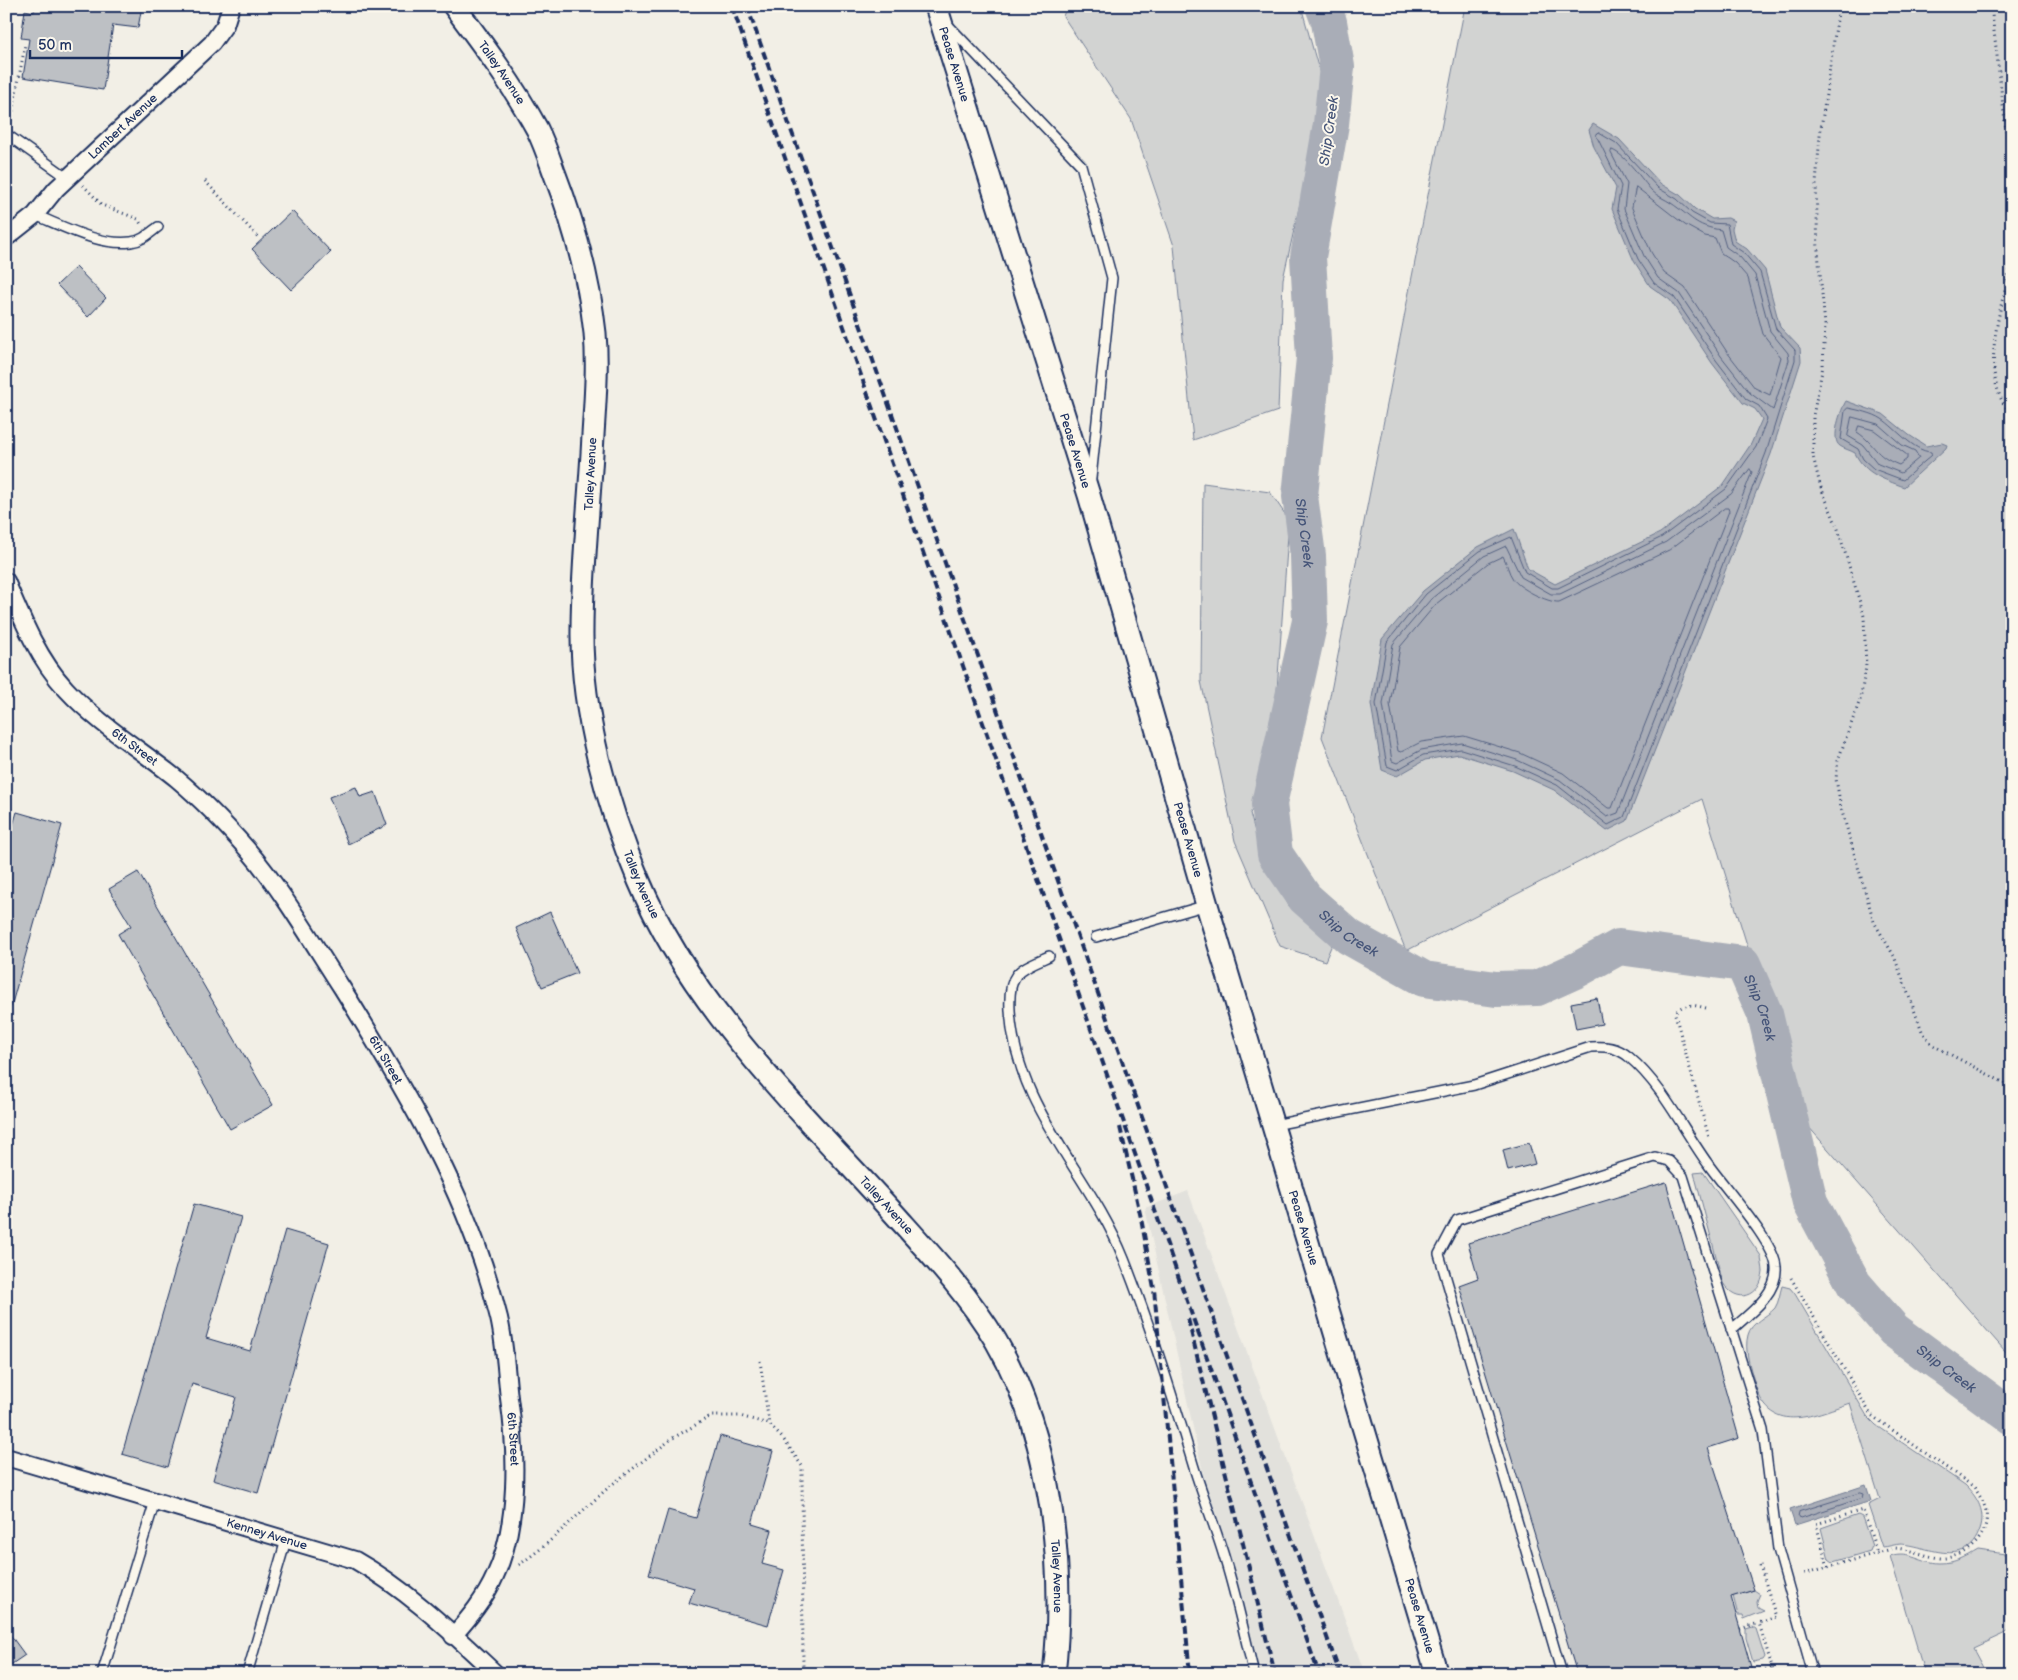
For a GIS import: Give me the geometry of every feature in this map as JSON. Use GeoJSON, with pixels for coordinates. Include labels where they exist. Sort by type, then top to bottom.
{"type":"FeatureCollection","features":[{"type":"Feature","properties":{"kind":"street","name":"Lambert Avenue"},"geometry":{"type":"LineString","coordinates":[[6,238],[75,180],[212,43],[225,25],[231,6]]}},
{"type":"Feature","properties":{"kind":"street","name":"Talley Avenue"},"geometry":{"type":"LineString","coordinates":[[454,6],[505,74],[539,134],[570,213],[587,283],[595,336],[596,389],[582,633],[587,696],[599,758],[614,814],[640,884],[673,949],[710,1002],[756,1060],[949,1276],[994,1338],[1012,1370],[1026,1404],[1043,1470],[1054,1540],[1058,1602],[1054,1674]]}},
{"type":"Feature","properties":{"kind":"street","name":"Pease Avenue"},"geometry":{"type":"LineString","coordinates":[[938,12],[1089,495],[1343,1367],[1437,1674]]}},
{"type":"Feature","properties":{"kind":"street","name":"6th Street"},"geometry":{"type":"LineString","coordinates":[[6,581],[45,664],[66,690],[103,723],[179,781],[249,851],[319,952],[371,1035],[409,1099],[452,1184],[489,1280],[500,1321],[512,1417],[514,1468],[510,1518],[504,1551],[495,1576],[475,1611],[453,1636]]}},
{"type":"Feature","properties":{"kind":"street","name":"Kenney Avenue"},"geometry":{"type":"LineString","coordinates":[[6,1457],[355,1560],[379,1574],[428,1612],[496,1674]]}},
{"type":"Feature","properties":{"kind":"lane"},"geometry":{"type":"LineString","coordinates":[[938,12],[1081,165],[1112,278],[1089,495]]}},
{"type":"Feature","properties":{"kind":"lane"},"geometry":{"type":"LineString","coordinates":[[8,129],[75,180]]}},
{"type":"Feature","properties":{"kind":"lane"},"geometry":{"type":"LineString","coordinates":[[35,214],[93,238],[114,242],[132,242],[154,230]]}},
{"type":"Feature","properties":{"kind":"lane"},"geometry":{"type":"LineString","coordinates":[[1096,938],[1207,905]]}},
{"type":"Feature","properties":{"kind":"lane"},"geometry":{"type":"LineString","coordinates":[[1049,956],[1020,969],[1012,982],[1010,1009],[1016,1044],[1027,1085],[1052,1136],[1106,1221],[1124,1258],[1178,1414],[1226,1562],[1254,1674]]}},
{"type":"Feature","properties":{"kind":"lane"},"geometry":{"type":"LineString","coordinates":[[1274,1125],[1300,1118],[1474,1085],[1591,1047],[1611,1046],[1629,1056],[1646,1074],[1678,1116],[1703,1157],[1746,1213],[1771,1251],[1777,1268],[1772,1287],[1759,1305],[1731,1330]]}},
{"type":"Feature","properties":{"kind":"lane"},"geometry":{"type":"LineString","coordinates":[[1562,1674],[1439,1254],[1457,1220],[1655,1157],[1669,1161],[1683,1176],[1762,1430],[1778,1549],[1813,1674]]}},
{"type":"Feature","properties":{"kind":"lane"},"geometry":{"type":"LineString","coordinates":[[102,1674],[155,1501]]}},
{"type":"Feature","properties":{"kind":"lane"},"geometry":{"type":"LineString","coordinates":[[247,1674],[286,1540]]}},
{"type":"Feature","properties":{"kind":"path"},"geometry":{"type":"LineString","coordinates":[[1839,6],[1820,135],[1816,184],[1818,252],[1825,325],[1822,366],[1813,416],[1813,456],[1820,484],[1838,529],[1864,616],[1866,667],[1860,700],[1838,760],[1836,779],[1841,808],[1874,922],[1894,956],[1922,1031],[1931,1043],[1938,1048],[2012,1088]]}},
{"type":"Feature","properties":{"kind":"path"},"geometry":{"type":"LineString","coordinates":[[1990,6],[2012,180]]}},
{"type":"Feature","properties":{"kind":"path"},"geometry":{"type":"LineString","coordinates":[[8,129],[25,45]]}},
{"type":"Feature","properties":{"kind":"path"},"geometry":{"type":"LineString","coordinates":[[75,180],[102,205],[138,219],[154,230]]}},
{"type":"Feature","properties":{"kind":"path"},"geometry":{"type":"LineString","coordinates":[[205,181],[259,238]]}},
{"type":"Feature","properties":{"kind":"path"},"geometry":{"type":"LineString","coordinates":[[2012,260],[1999,316],[1992,362],[1998,393],[2006,409],[2012,415]]}},
{"type":"Feature","properties":{"kind":"path"},"geometry":{"type":"LineString","coordinates":[[1706,1008],[1685,1005],[1678,1008],[1675,1014],[1710,1142]]}},
{"type":"Feature","properties":{"kind":"path"},"geometry":{"type":"LineString","coordinates":[[1777,1268],[1789,1275],[1871,1416],[1974,1487],[1982,1499],[1986,1512],[1986,1524],[1980,1538],[1971,1549],[1957,1556],[1942,1558],[1908,1549],[1895,1548],[1803,1574]]}},
{"type":"Feature","properties":{"kind":"path"},"geometry":{"type":"LineString","coordinates":[[760,1361],[769,1424]]}},
{"type":"Feature","properties":{"kind":"path"},"geometry":{"type":"LineString","coordinates":[[495,1576],[524,1563],[610,1486],[672,1438],[711,1416],[740,1416],[769,1424],[784,1440],[802,1466],[803,1674]]}},
{"type":"Feature","properties":{"kind":"path"},"geometry":{"type":"LineString","coordinates":[[1828,1568],[1816,1524],[1863,1510],[1877,1554]]}},
{"type":"Feature","properties":{"kind":"path"},"geometry":{"type":"LineString","coordinates":[[1740,1629],[1776,1617],[1760,1565]]}},
{"type":"Feature","properties":{"kind":"path"},"geometry":{"type":"LineString","coordinates":[[1759,1623],[1774,1674]]}},
{"type":"Feature","properties":{"kind":"path"},"geometry":{"type":"LineString","coordinates":[[1756,1674],[1772,1668]]}},
{"type":"Feature","properties":{"kind":"shaded area"},"geometry":{"type":"Polygon","coordinates":[[[1067,6],[1301,6],[1325,92],[1283,279],[1278,411],[1193,440],[1174,246],[1131,119],[1063,16],[1067,6]]]}},
{"type":"Feature","properties":{"kind":"shaded area"},"geometry":{"type":"Polygon","coordinates":[[[1462,6],[2012,6],[2012,1359],[1800,1117],[1702,799],[1406,951],[1322,737],[1464,11],[1462,6]]]}},
{"type":"Feature","properties":{"kind":"shaded area"},"geometry":{"type":"Polygon","coordinates":[[[1203,483],[1270,492],[1289,520],[1276,705],[1265,793],[1250,813],[1260,851],[1289,906],[1333,942],[1325,961],[1280,946],[1235,841],[1201,681],[1203,483]]]}},
{"type":"Feature","properties":{"kind":"shaded area"},"geometry":{"type":"Polygon","coordinates":[[[1703,1172],[1761,1256],[1763,1272],[1761,1281],[1753,1292],[1747,1295],[1735,1294],[1723,1283],[1694,1173],[1703,1172]]]}},
{"type":"Feature","properties":{"kind":"shaded area"},"geometry":{"type":"Polygon","coordinates":[[[1188,1191],[1365,1674],[1247,1674],[1145,1208],[1188,1191]]]}},
{"type":"Feature","properties":{"kind":"shaded area"},"geometry":{"type":"Polygon","coordinates":[[[1782,1286],[1790,1288],[1795,1294],[1867,1416],[1876,1425],[1965,1485],[1973,1494],[1981,1508],[1982,1520],[1975,1540],[1967,1548],[1947,1553],[1901,1544],[1882,1547],[1868,1505],[1880,1499],[1850,1403],[1806,1417],[1793,1418],[1780,1416],[1770,1410],[1761,1399],[1749,1364],[1747,1340],[1752,1327],[1775,1308],[1782,1286]]]}},
{"type":"Feature","properties":{"kind":"shaded area"},"geometry":{"type":"Polygon","coordinates":[[[1858,1515],[1862,1517],[1872,1546],[1870,1551],[1833,1562],[1829,1559],[1821,1528],[1858,1515]]]}},
{"type":"Feature","properties":{"kind":"shaded area"},"geometry":{"type":"Polygon","coordinates":[[[1977,1550],[2012,1555],[2012,1630],[1973,1648],[1987,1674],[1925,1674],[1890,1556],[1903,1554],[1933,1562],[1945,1563],[1960,1559],[1977,1550]]]}},
{"type":"Feature","properties":{"kind":"shaded area"},"geometry":{"type":"Polygon","coordinates":[[[1754,1590],[1760,1594],[1757,1601],[1758,1608],[1764,1611],[1744,1619],[1743,1615],[1738,1615],[1733,1596],[1754,1590]]]}},
{"type":"Feature","properties":{"kind":"shaded area"},"geometry":{"type":"Polygon","coordinates":[[[1753,1627],[1756,1629],[1765,1657],[1763,1660],[1753,1662],[1746,1638],[1746,1629],[1753,1627]]]}},
{"type":"Feature","properties":{"kind":"water"},"geometry":{"type":"Polygon","coordinates":[[[1593,124],[1619,139],[1661,184],[1680,195],[1695,209],[1712,219],[1728,218],[1734,221],[1732,229],[1735,241],[1747,249],[1765,270],[1780,327],[1800,348],[1801,361],[1771,454],[1627,821],[1607,831],[1554,790],[1513,771],[1459,754],[1425,760],[1397,776],[1382,770],[1371,704],[1382,639],[1423,591],[1478,547],[1514,529],[1528,569],[1555,584],[1660,533],[1723,485],[1751,444],[1762,419],[1755,409],[1743,403],[1712,363],[1670,300],[1650,286],[1634,261],[1612,209],[1616,188],[1594,147],[1589,130],[1593,124]]]}},
{"type":"Feature","properties":{"kind":"water"},"geometry":{"type":"Polygon","coordinates":[[[1846,401],[1883,414],[1926,446],[1942,443],[1947,445],[1946,448],[1904,487],[1875,475],[1864,466],[1855,453],[1837,443],[1837,424],[1846,401]]]}},
{"type":"Feature","properties":{"kind":"water"},"geometry":{"type":"Polygon","coordinates":[[[1866,1485],[1871,1501],[1795,1525],[1790,1510],[1866,1485]]]}},
{"type":"Feature","properties":{"kind":"building"},"geometry":{"type":"Polygon","coordinates":[[[35,6],[142,6],[138,28],[113,25],[103,90],[23,77],[29,39],[21,38],[25,10],[34,12],[35,6]]]}},
{"type":"Feature","properties":{"kind":"building"},"geometry":{"type":"Polygon","coordinates":[[[292,211],[331,252],[291,290],[252,249],[292,211]]]}},
{"type":"Feature","properties":{"kind":"building"},"geometry":{"type":"Polygon","coordinates":[[[76,267],[106,298],[88,317],[57,285],[76,267]]]}},
{"type":"Feature","properties":{"kind":"building"},"geometry":{"type":"Polygon","coordinates":[[[356,787],[360,797],[375,792],[387,825],[348,844],[329,797],[356,787]]]}},
{"type":"Feature","properties":{"kind":"building"},"geometry":{"type":"Polygon","coordinates":[[[17,812],[62,825],[11,1007],[6,1006],[6,848],[17,812]]]}},
{"type":"Feature","properties":{"kind":"building"},"geometry":{"type":"Polygon","coordinates":[[[138,872],[273,1105],[230,1129],[118,934],[131,926],[109,889],[138,872]]]}},
{"type":"Feature","properties":{"kind":"building"},"geometry":{"type":"Polygon","coordinates":[[[550,912],[577,973],[542,987],[516,928],[550,912]]]}},
{"type":"Feature","properties":{"kind":"building"},"geometry":{"type":"Polygon","coordinates":[[[1597,998],[1602,1024],[1576,1029],[1571,1003],[1597,998]]]}},
{"type":"Feature","properties":{"kind":"building"},"geometry":{"type":"Polygon","coordinates":[[[1529,1143],[1535,1164],[1508,1171],[1503,1150],[1529,1143]]]}},
{"type":"Feature","properties":{"kind":"building"},"geometry":{"type":"Polygon","coordinates":[[[1666,1182],[1739,1438],[1708,1448],[1754,1590],[1731,1597],[1753,1674],[1577,1674],[1459,1285],[1478,1278],[1468,1243],[1666,1182]]]}},
{"type":"Feature","properties":{"kind":"building"},"geometry":{"type":"Polygon","coordinates":[[[194,1204],[241,1217],[206,1338],[250,1351],[285,1230],[329,1243],[258,1493],[213,1480],[236,1397],[192,1384],[168,1467],[122,1454],[194,1204]]]}},
{"type":"Feature","properties":{"kind":"building"},"geometry":{"type":"Polygon","coordinates":[[[720,1436],[773,1451],[752,1524],[772,1530],[762,1564],[784,1570],[768,1625],[689,1603],[694,1588],[649,1575],[668,1510],[696,1518],[720,1436]]]}},
{"type":"Feature","properties":{"kind":"building"},"geometry":{"type":"Polygon","coordinates":[[[6,1629],[25,1655],[6,1668],[6,1629]]]}},
{"type":"Feature","properties":{"kind":"waterway","name":"Ship Creek"},"geometry":{"type":"LineString","coordinates":[[1323,6],[1329,22],[1337,67],[1331,124],[1308,257],[1314,358],[1300,496],[1308,556],[1310,621],[1269,804],[1275,854],[1305,898],[1349,937],[1424,979],[1496,989],[1537,988],[1577,970],[1619,947],[1743,964],[1765,1014],[1810,1202],[1854,1284],[1894,1330],[2012,1417]]}},
{"type":"Feature","properties":{"kind":"railway"},"geometry":{"type":"LineString","coordinates":[[732,6],[1319,1674]]}},
{"type":"Feature","properties":{"kind":"railway"},"geometry":{"type":"LineString","coordinates":[[747,6],[1340,1674]]}},
{"type":"Feature","properties":{"kind":"railway"},"geometry":{"type":"LineString","coordinates":[[1120,1127],[1141,1218],[1154,1289],[1190,1674]]}},
{"type":"Feature","properties":{"kind":"railway"},"geometry":{"type":"LineString","coordinates":[[1188,1319],[1275,1674]]}}]}
